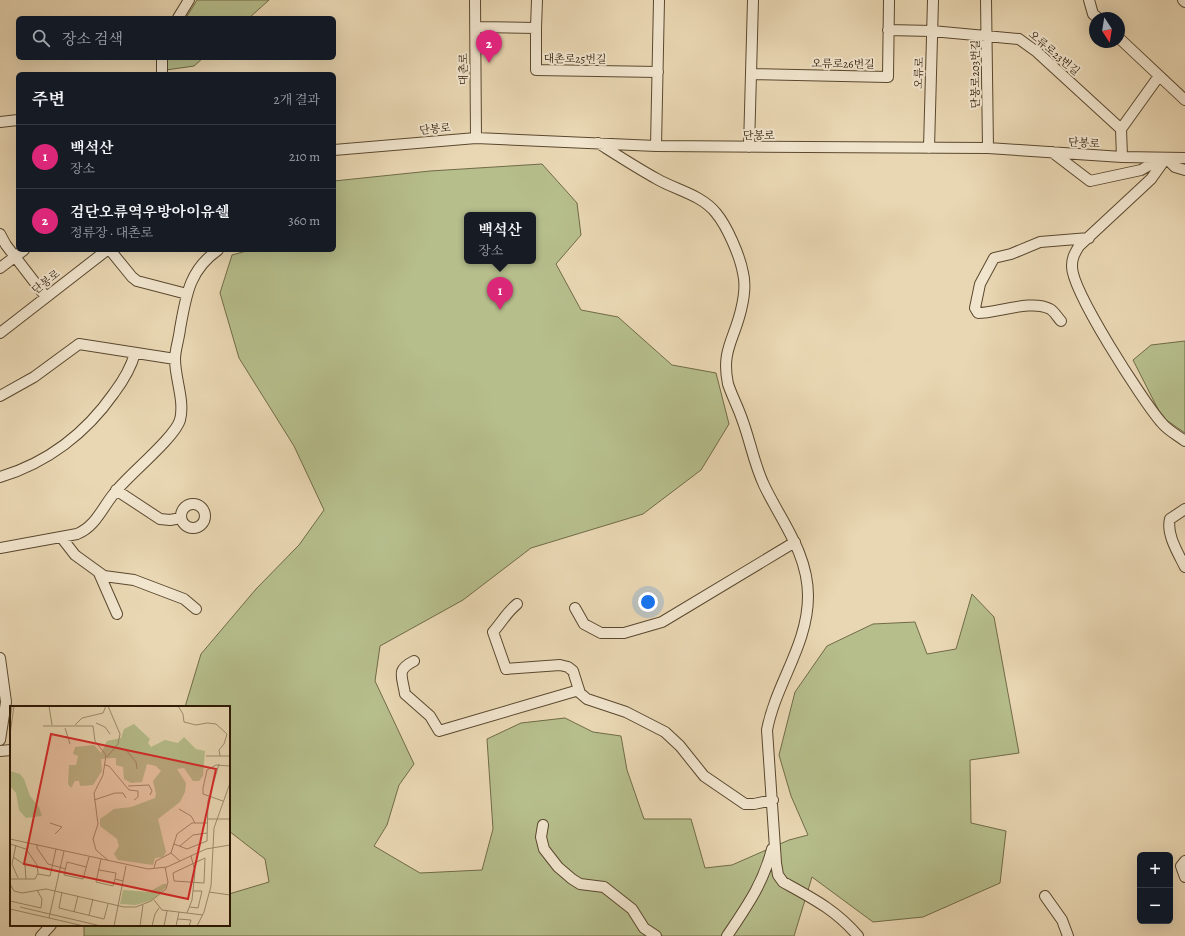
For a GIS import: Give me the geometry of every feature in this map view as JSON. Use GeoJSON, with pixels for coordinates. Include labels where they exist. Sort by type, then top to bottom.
{"type":"FeatureCollection","features":[{"type":"Feature","properties":{"kind":"street"},"geometry":{"type":"LineString","coordinates":[[179,16],[189,0]]}},
{"type":"Feature","properties":{"kind":"street","name":"대촌로"},"geometry":{"type":"LineString","coordinates":[[475,0],[476,138]]}},
{"type":"Feature","properties":{"kind":"street","name":"대촌로25번길"},"geometry":{"type":"LineString","coordinates":[[537,0],[536,70],[658,72]]}},
{"type":"Feature","properties":{"kind":"street"},"geometry":{"type":"LineString","coordinates":[[656,146],[659,0]]}},
{"type":"Feature","properties":{"kind":"street"},"geometry":{"type":"LineString","coordinates":[[750,147],[753,0]]}},
{"type":"Feature","properties":{"kind":"street","name":"오류로26번길"},"geometry":{"type":"LineString","coordinates":[[751,74],[888,77],[889,0]]}},
{"type":"Feature","properties":{"kind":"street","name":"오류로"},"geometry":{"type":"LineString","coordinates":[[929,148],[933,0]]}},
{"type":"Feature","properties":{"kind":"street","name":"단봉로203번길"},"geometry":{"type":"LineString","coordinates":[[986,0],[988,148]]}},
{"type":"Feature","properties":{"kind":"street"},"geometry":{"type":"LineString","coordinates":[[1089,0],[1093,12]]}},
{"type":"Feature","properties":{"kind":"street"},"geometry":{"type":"LineString","coordinates":[[475,27],[536,28]]}},
{"type":"Feature","properties":{"kind":"street"},"geometry":{"type":"LineString","coordinates":[[888,30],[932,30]]}},
{"type":"Feature","properties":{"kind":"street","name":"오류로23번길"},"geometry":{"type":"LineString","coordinates":[[932,30],[1019,39],[1037,52],[1121,129]]}},
{"type":"Feature","properties":{"kind":"street"},"geometry":{"type":"LineString","coordinates":[[1125,44],[1185,100]]}},
{"type":"Feature","properties":{"kind":"street"},"geometry":{"type":"LineString","coordinates":[[162,60],[162,72]]}},
{"type":"Feature","properties":{"kind":"street"},"geometry":{"type":"LineString","coordinates":[[1122,157],[1121,129],[1159,76]]}},
{"type":"Feature","properties":{"kind":"street"},"geometry":{"type":"LineString","coordinates":[[0,122],[16,120]]}},
{"type":"Feature","properties":{"kind":"street","name":"단봉로"},"geometry":{"type":"LineString","coordinates":[[336,150],[476,138],[656,146],[988,148],[1122,157],[1185,158]]}},
{"type":"Feature","properties":{"kind":"street"},"geometry":{"type":"LineString","coordinates":[[598,143],[658,180],[690,194],[709,205],[717,214],[724,226],[743,272],[744,286],[741,312],[725,356],[729,384],[742,418],[762,482],[795,542],[806,576],[808,595],[807,610],[799,644],[773,703],[768,724],[767,743],[774,842],[778,875],[783,882],[828,908],[844,920],[858,936]]}},
{"type":"Feature","properties":{"kind":"street"},"geometry":{"type":"LineString","coordinates":[[1052,152],[1090,180],[1141,170],[1164,158]]}},
{"type":"Feature","properties":{"kind":"street"},"geometry":{"type":"LineString","coordinates":[[1164,158],[1175,168],[1185,170]]}},
{"type":"Feature","properties":{"kind":"street"},"geometry":{"type":"LineString","coordinates":[[1164,158],[1151,179],[1089,238],[1073,256],[1071,267],[1083,296],[1113,351],[1150,409],[1162,424],[1185,441]]}},
{"type":"Feature","properties":{"kind":"street"},"geometry":{"type":"LineString","coordinates":[[0,234],[15,257],[46,297]]}},
{"type":"Feature","properties":{"kind":"street"},"geometry":{"type":"LineString","coordinates":[[1061,321],[1051,309],[1039,307],[1010,307],[987,313],[978,313],[974,308],[976,298],[986,270],[994,258],[1011,254],[1040,242],[1089,238]]}},
{"type":"Feature","properties":{"kind":"street"},"geometry":{"type":"LineString","coordinates":[[0,268],[21,252]]}},
{"type":"Feature","properties":{"kind":"street","name":"단봉로"},"geometry":{"type":"LineString","coordinates":[[0,333],[104,252]]}},
{"type":"Feature","properties":{"kind":"street"},"geometry":{"type":"LineString","coordinates":[[112,252],[137,281],[187,294]]}},
{"type":"Feature","properties":{"kind":"street"},"geometry":{"type":"LineString","coordinates":[[0,548],[61,537],[86,530],[92,525],[116,490],[178,425],[181,407],[175,359],[187,294],[202,262],[215,252]]}},
{"type":"Feature","properties":{"kind":"street"},"geometry":{"type":"LineString","coordinates":[[0,396],[34,377],[79,344],[175,359]]}},
{"type":"Feature","properties":{"kind":"street"},"geometry":{"type":"LineString","coordinates":[[0,477],[36,462],[59,449],[79,433],[100,412],[118,387],[133,362],[135,353]]}},
{"type":"Feature","properties":{"kind":"street"},"geometry":{"type":"LineString","coordinates":[[116,490],[160,519],[170,520],[181,518]]}},
{"type":"Feature","properties":{"kind":"street"},"geometry":{"type":"LineString","coordinates":[[1185,509],[1170,519],[1169,526],[1177,551],[1185,567]]}},
{"type":"Feature","properties":{"kind":"street"},"geometry":{"type":"LineString","coordinates":[[61,537],[70,551],[99,573],[111,578],[134,580],[184,599],[196,609]]}},
{"type":"Feature","properties":{"kind":"street"},"geometry":{"type":"LineString","coordinates":[[575,608],[584,624],[601,633],[624,633],[662,622],[795,542]]}},
{"type":"Feature","properties":{"kind":"street"},"geometry":{"type":"LineString","coordinates":[[99,573],[117,614]]}},
{"type":"Feature","properties":{"kind":"street"},"geometry":{"type":"LineString","coordinates":[[517,604],[505,614],[501,624],[492,632],[506,669],[560,665],[568,667],[573,671],[579,690],[587,699],[626,712],[665,732],[680,746],[704,776],[745,804],[754,804],[772,800]]}},
{"type":"Feature","properties":{"kind":"street"},"geometry":{"type":"LineString","coordinates":[[0,658],[6,702],[0,740]]}},
{"type":"Feature","properties":{"kind":"street"},"geometry":{"type":"LineString","coordinates":[[414,660],[403,666],[401,670],[405,694],[430,716],[439,731],[579,690]]}},
{"type":"Feature","properties":{"kind":"street"},"geometry":{"type":"LineString","coordinates":[[0,751],[10,750]]}},
{"type":"Feature","properties":{"kind":"street"},"geometry":{"type":"LineString","coordinates":[[543,826],[541,837],[544,849],[558,867],[580,884],[604,887],[632,908],[644,928],[656,936]]}},
{"type":"Feature","properties":{"kind":"street"},"geometry":{"type":"LineString","coordinates":[[727,936],[761,884],[767,871],[774,842]]}},
{"type":"Feature","properties":{"kind":"street"},"geometry":{"type":"LineString","coordinates":[[1185,861],[1181,866],[1185,877]]}},
{"type":"Feature","properties":{"kind":"street"},"geometry":{"type":"LineString","coordinates":[[1045,896],[1062,920],[1068,936]]}},
{"type":"Feature","properties":{"kind":"street"},"geometry":{"type":"LineString","coordinates":[[41,936],[49,926]]}},
{"type":"Feature","properties":{"kind":"green space"},"geometry":{"type":"Polygon","coordinates":[[[197,0],[269,0],[251,16],[187,16],[197,0]]]}},
{"type":"Feature","properties":{"kind":"green space"},"geometry":{"type":"Polygon","coordinates":[[[168,60],[201,60],[194,66],[166,70],[168,60]]]}},
{"type":"Feature","properties":{"kind":"green space"},"geometry":{"type":"Polygon","coordinates":[[[542,164],[577,203],[581,235],[556,264],[581,310],[618,317],[672,365],[716,373],[729,424],[701,470],[643,514],[531,548],[463,600],[380,646],[375,681],[414,764],[399,785],[387,825],[374,846],[420,873],[482,870],[493,829],[487,739],[521,723],[565,718],[593,732],[621,736],[627,770],[644,819],[691,819],[705,868],[732,865],[789,840],[808,835],[791,796],[779,755],[795,692],[827,646],[873,624],[915,622],[927,654],[956,649],[972,594],[994,617],[1019,753],[970,760],[971,823],[1006,831],[1000,883],[923,917],[873,922],[812,877],[794,936],[84,936],[84,926],[230,926],[230,894],[269,882],[265,859],[230,832],[230,706],[185,706],[201,654],[256,589],[299,545],[324,510],[294,446],[239,358],[220,293],[232,255],[243,252],[336,252],[336,181],[430,171],[542,164]]]}},
{"type":"Feature","properties":{"kind":"green space"},"geometry":{"type":"Polygon","coordinates":[[[1185,341],[1185,433],[1162,417],[1133,360],[1151,345],[1185,341]]]}},
{"type":"Feature","properties":{"kind":"place","name":"검단오류역우방아이유쉘"},"geometry":{"type":"Point","coordinates":[489,63]}},
{"type":"Feature","properties":{"kind":"place","name":"백석산"},"geometry":{"type":"Point","coordinates":[500,310]}}]}
